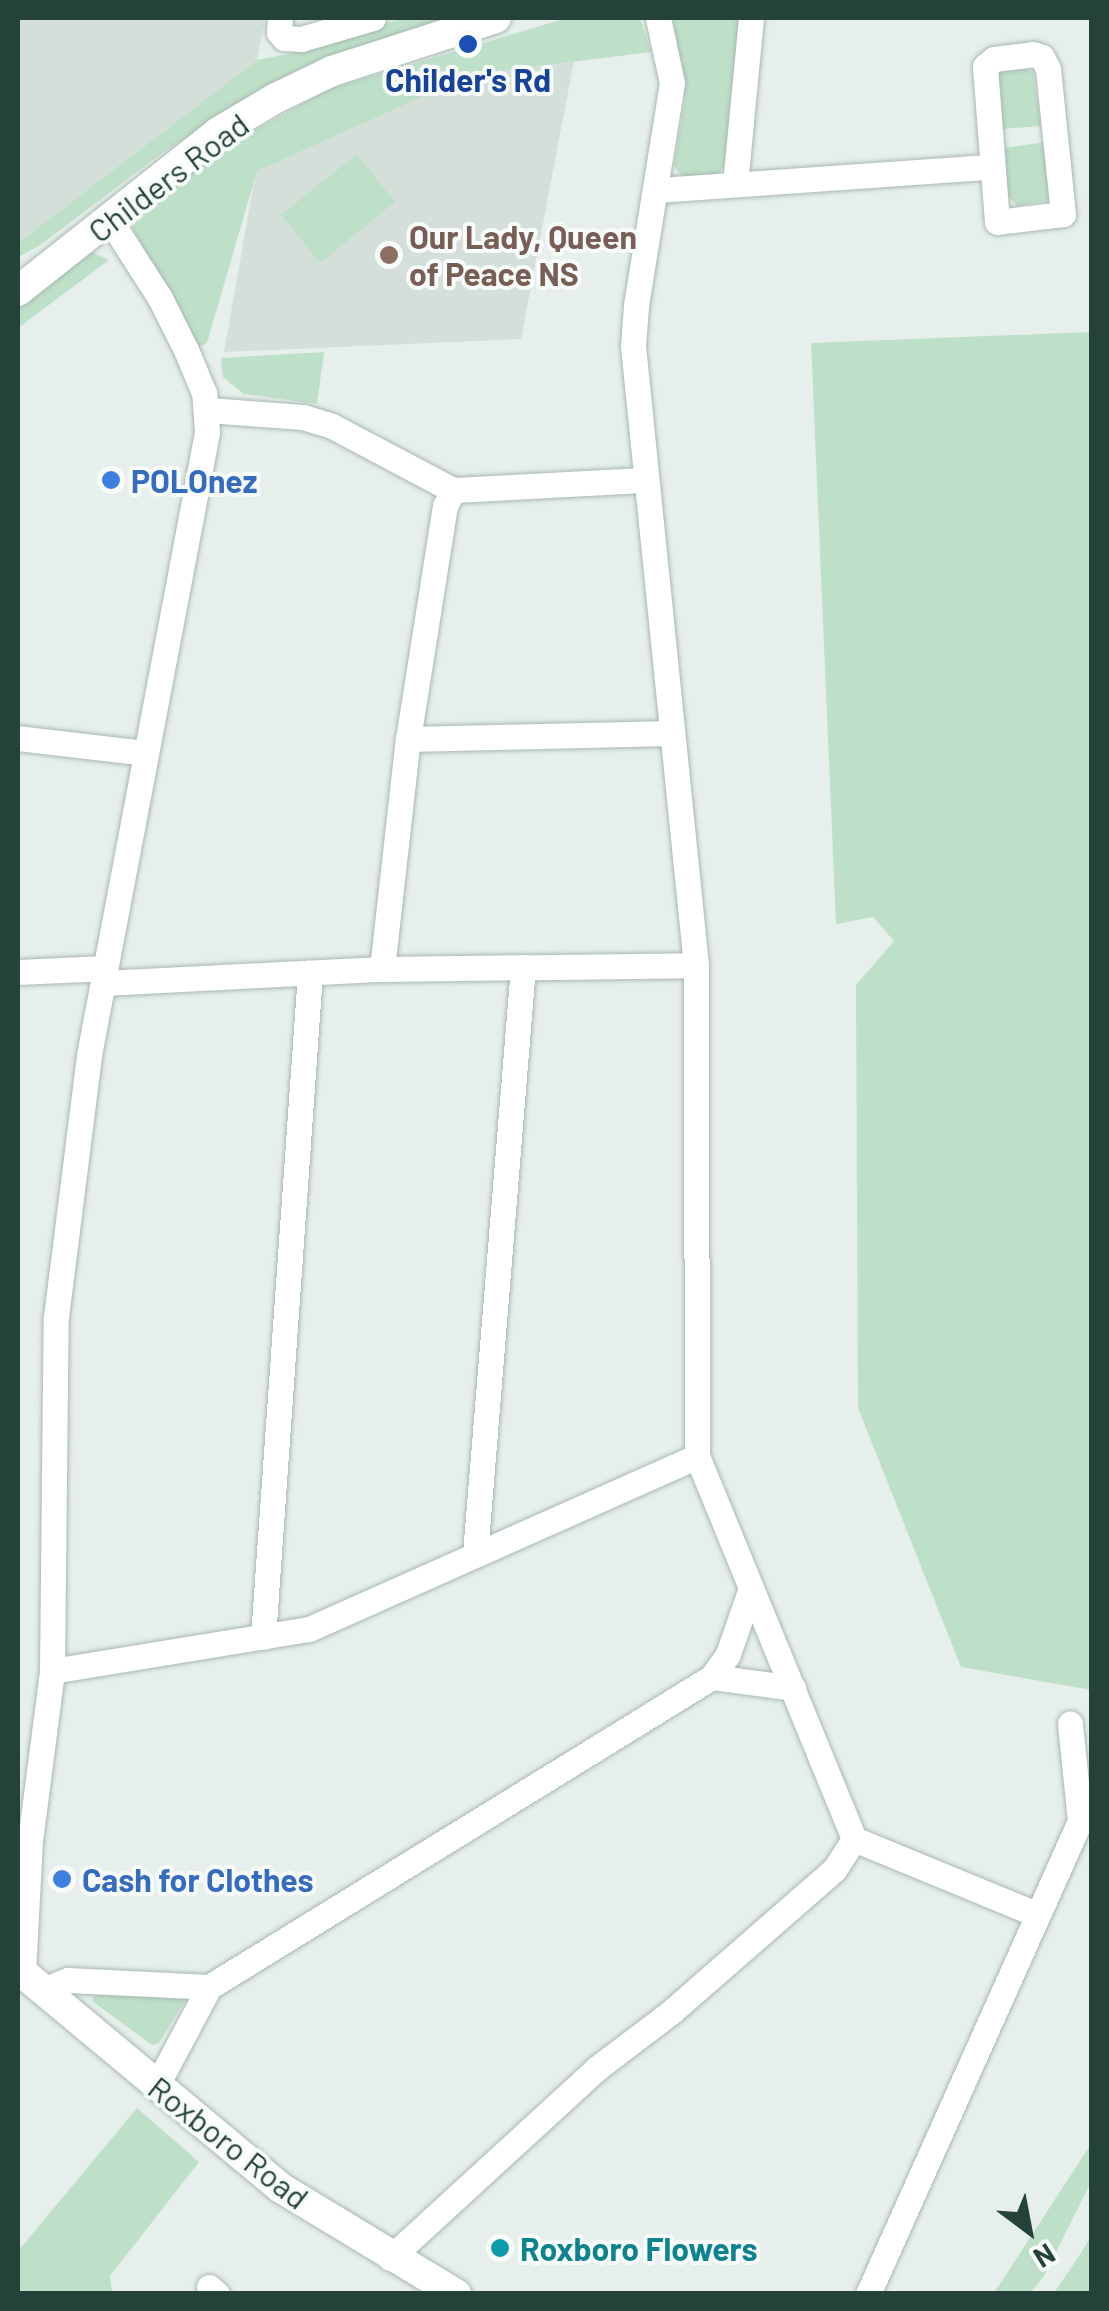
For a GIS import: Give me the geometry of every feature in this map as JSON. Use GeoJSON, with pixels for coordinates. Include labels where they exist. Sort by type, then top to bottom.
{"type":"FeatureCollection","features":[{"type":"Feature","properties":{"kind":"main road","name":"Childers Road"},"geometry":{"type":"LineString","coordinates":[[18,292],[218,133],[276,98],[332,71],[477,20]]}},
{"type":"Feature","properties":{"kind":"main road","name":"Roxboro Road"},"geometry":{"type":"LineString","coordinates":[[28,1978],[280,2188],[390,2258],[456,2294]]}},
{"type":"Feature","properties":{"kind":"street"},"geometry":{"type":"LineString","coordinates":[[280,18],[279,32],[284,38],[300,39],[374,18]]}},
{"type":"Feature","properties":{"kind":"street"},"geometry":{"type":"LineString","coordinates":[[658,18],[672,82],[634,328],[644,480],[696,965],[698,1456],[854,1839],[1036,1914]]}},
{"type":"Feature","properties":{"kind":"street"},"geometry":{"type":"LineString","coordinates":[[735,184],[751,18]]}},
{"type":"Feature","properties":{"kind":"street"},"geometry":{"type":"LineString","coordinates":[[1033,54],[1042,58],[1048,68],[1063,214],[998,222],[990,167],[985,66],[994,59],[1033,54]]}},
{"type":"Feature","properties":{"kind":"street"},"geometry":{"type":"LineString","coordinates":[[658,190],[990,167]]}},
{"type":"Feature","properties":{"kind":"street"},"geometry":{"type":"LineString","coordinates":[[110,220],[167,311],[208,410],[90,1055],[56,1318],[52,1671],[30,1841],[28,1978],[208,1987]]}},
{"type":"Feature","properties":{"kind":"street"},"geometry":{"type":"LineString","coordinates":[[208,410],[303,417],[332,426],[453,490],[644,480]]}},
{"type":"Feature","properties":{"kind":"street"},"geometry":{"type":"LineString","coordinates":[[382,969],[408,739],[445,506],[453,490]]}},
{"type":"Feature","properties":{"kind":"street"},"geometry":{"type":"LineString","coordinates":[[408,739],[671,733]]}},
{"type":"Feature","properties":{"kind":"street"},"geometry":{"type":"LineString","coordinates":[[18,738],[145,753]]}},
{"type":"Feature","properties":{"kind":"street"},"geometry":{"type":"LineString","coordinates":[[18,972],[104,976],[696,965]]}},
{"type":"Feature","properties":{"kind":"street"},"geometry":{"type":"LineString","coordinates":[[475,1554],[523,967]]}},
{"type":"Feature","properties":{"kind":"street"},"geometry":{"type":"LineString","coordinates":[[262,1637],[310,973]]}},
{"type":"Feature","properties":{"kind":"street"},"geometry":{"type":"LineString","coordinates":[[52,1671],[262,1637],[327,1622],[698,1456]]}},
{"type":"Feature","properties":{"kind":"street"},"geometry":{"type":"LineString","coordinates":[[157,2086],[208,1987],[712,1676],[728,1654],[751,1588]]}},
{"type":"Feature","properties":{"kind":"street"},"geometry":{"type":"LineString","coordinates":[[712,1676],[793,1688]]}},
{"type":"Feature","properties":{"kind":"street"},"geometry":{"type":"LineString","coordinates":[[868,2294],[1080,1821],[1070,1724]]}},
{"type":"Feature","properties":{"kind":"street"},"geometry":{"type":"LineString","coordinates":[[390,2258],[596,2068],[672,2012],[834,1870],[854,1839]]}},
{"type":"Feature","properties":{"kind":"shaded area"},"geometry":{"type":"Polygon","coordinates":[[[18,18],[265,18],[257,60],[18,243],[18,18]]]}},
{"type":"Feature","properties":{"kind":"shaded area","name":"Our Lady, Queen of Peace NS"},"geometry":{"type":"Polygon","coordinates":[[[574,61],[521,339],[224,352],[256,171],[473,74],[574,61]]]}},
{"type":"Feature","properties":{"kind":"green space"},"geometry":{"type":"Polygon","coordinates":[[[401,18],[450,18],[298,71],[166,150],[39,246],[18,257],[18,243],[257,60],[319,48],[401,18]]]}},
{"type":"Feature","properties":{"kind":"green space"},"geometry":{"type":"Polygon","coordinates":[[[567,18],[640,18],[651,52],[473,74],[257,171],[207,343],[197,348],[132,227],[141,214],[215,153],[329,89],[567,18]]]}},
{"type":"Feature","properties":{"kind":"green space"},"geometry":{"type":"Polygon","coordinates":[[[673,18],[740,18],[729,161],[717,174],[682,176],[674,166],[685,100],[673,18]]]}},
{"type":"Feature","properties":{"kind":"green space"},"geometry":{"type":"Polygon","coordinates":[[[1021,67],[1033,72],[1041,126],[1002,129],[995,80],[1003,70],[1021,67]]]}},
{"type":"Feature","properties":{"kind":"green space"},"geometry":{"type":"Polygon","coordinates":[[[1045,142],[1050,200],[1017,206],[1008,196],[1005,148],[1045,142]]]}},
{"type":"Feature","properties":{"kind":"green space"},"geometry":{"type":"Polygon","coordinates":[[[357,154],[395,202],[320,263],[281,215],[357,154]]]}},
{"type":"Feature","properties":{"kind":"green space"},"geometry":{"type":"Polygon","coordinates":[[[92,252],[109,260],[18,328],[18,309],[92,252]]]}},
{"type":"Feature","properties":{"kind":"green space"},"geometry":{"type":"Polygon","coordinates":[[[1092,332],[1091,1690],[961,1667],[858,1408],[856,985],[894,941],[873,917],[836,924],[811,343],[1092,332]]]}},
{"type":"Feature","properties":{"kind":"green space"},"geometry":{"type":"Polygon","coordinates":[[[324,352],[317,404],[244,394],[223,377],[221,358],[324,352]]]}},
{"type":"Feature","properties":{"kind":"green space"},"geometry":{"type":"Polygon","coordinates":[[[97,1990],[185,1993],[186,1999],[159,2043],[152,2045],[92,2001],[97,1990]]]}},
{"type":"Feature","properties":{"kind":"green space"},"geometry":{"type":"Polygon","coordinates":[[[137,2108],[199,2162],[110,2276],[112,2293],[18,2293],[18,2251],[137,2108]]]}},
{"type":"Feature","properties":{"kind":"green space"},"geometry":{"type":"Polygon","coordinates":[[[1091,2144],[1091,2182],[1044,2276],[1030,2293],[994,2293],[1091,2144]]]}},
{"type":"Feature","properties":{"kind":"green space"},"geometry":{"type":"Polygon","coordinates":[[[1091,2236],[1091,2293],[1054,2293],[1081,2253],[1091,2236]]]}},
{"type":"Feature","properties":{"kind":"place","name":"Childer's Rd"},"geometry":{"type":"Point","coordinates":[468,44]}},
{"type":"Feature","properties":{"kind":"place","name":"Our Lady, Queen of Peace NS"},"geometry":{"type":"Point","coordinates":[389,255]}},
{"type":"Feature","properties":{"kind":"place","name":"POLOnez"},"geometry":{"type":"Point","coordinates":[111,480]}},
{"type":"Feature","properties":{"kind":"place","name":"Cash for Clothes"},"geometry":{"type":"Point","coordinates":[62,1879]}},
{"type":"Feature","properties":{"kind":"place","name":"Roxboro Flowers"},"geometry":{"type":"Point","coordinates":[500,2248]}}]}
